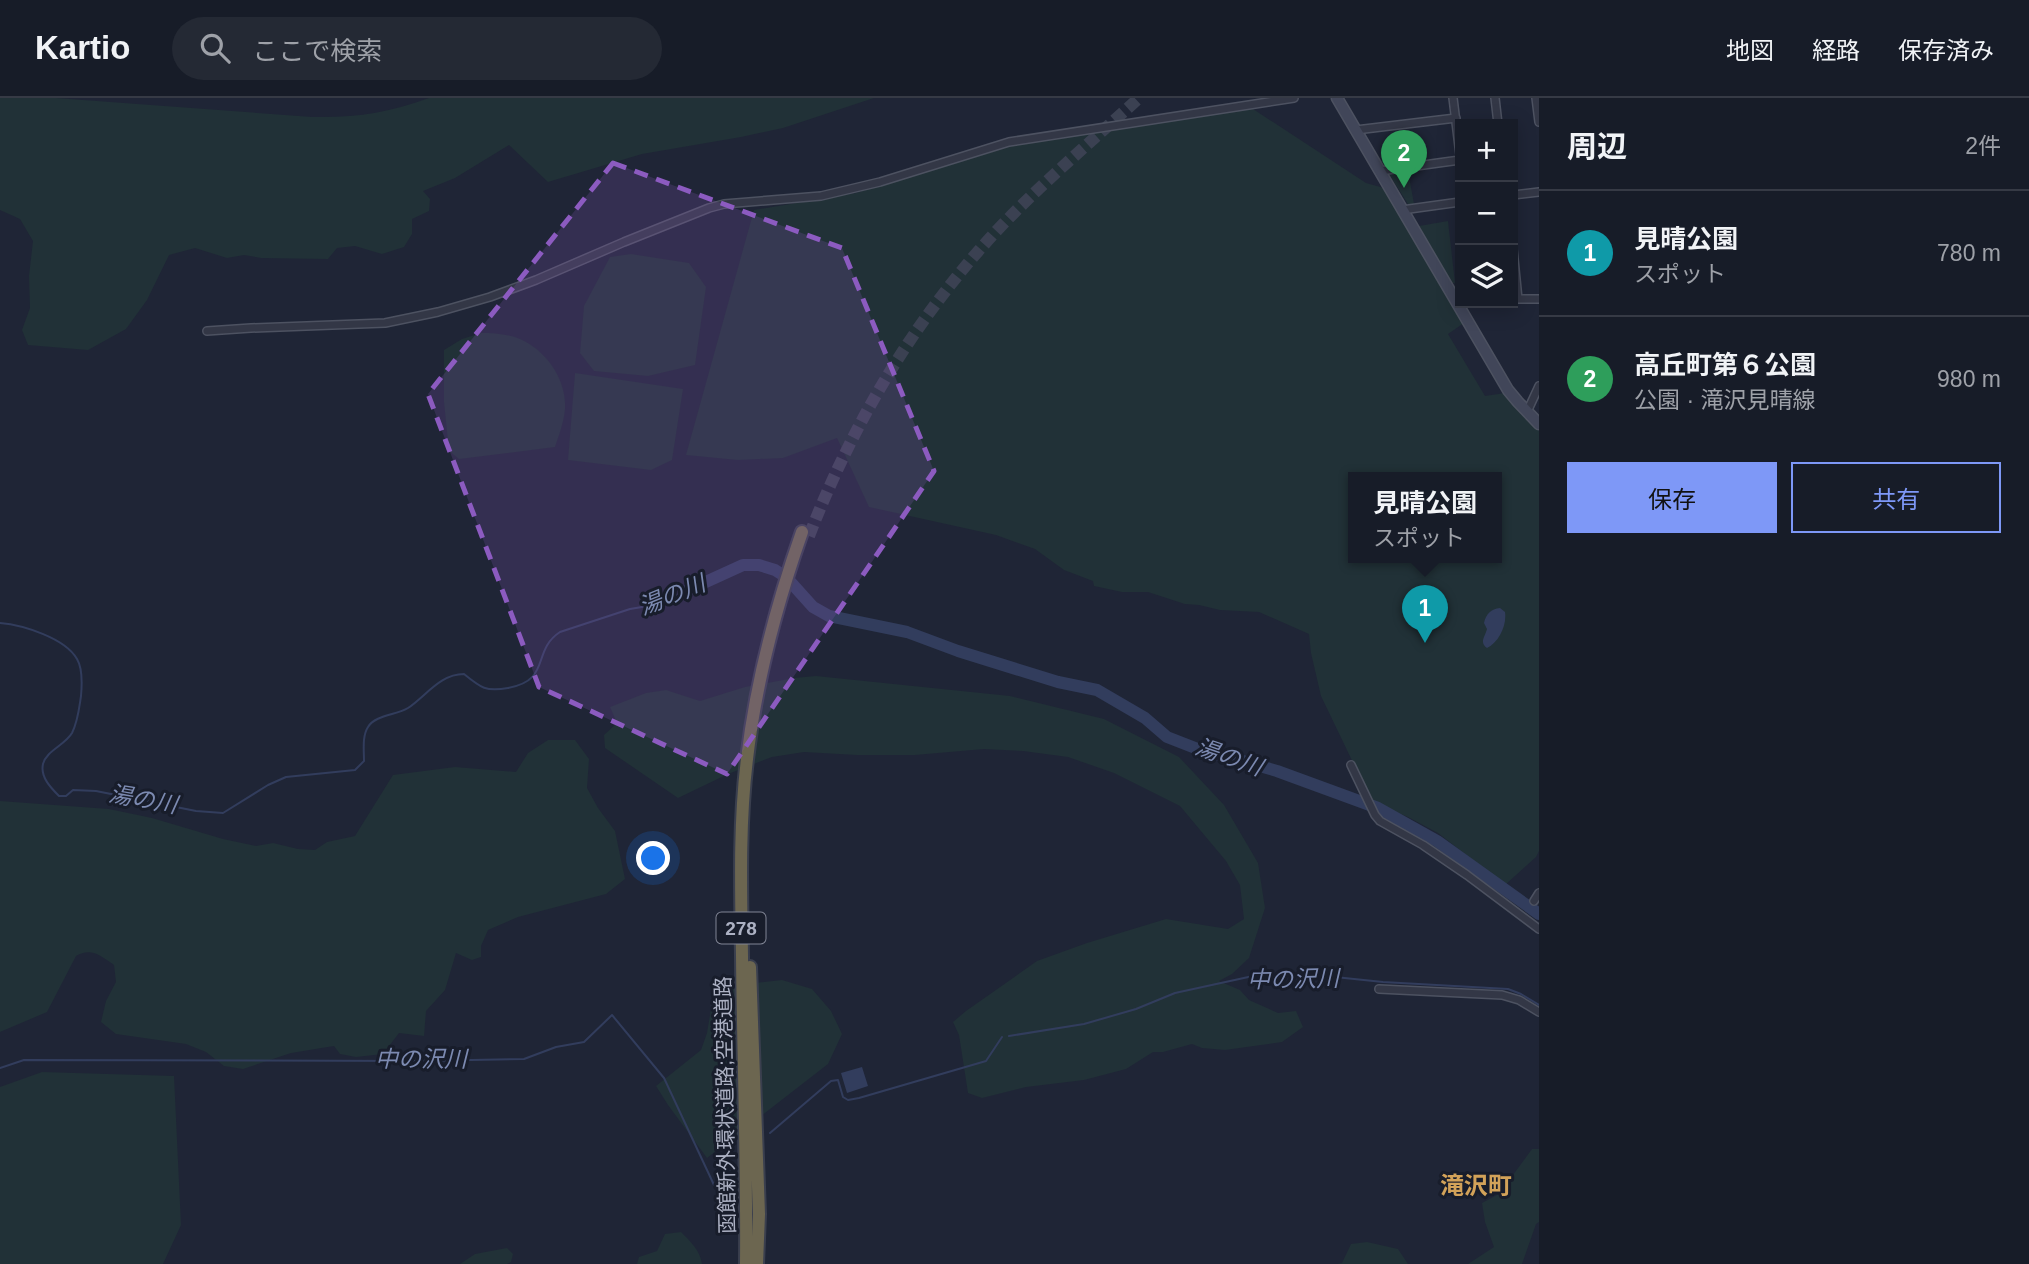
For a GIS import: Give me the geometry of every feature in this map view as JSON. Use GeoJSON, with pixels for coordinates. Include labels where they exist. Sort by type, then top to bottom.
{"type":"FeatureCollection","features":[{"type":"Feature","properties":{"kind":"highway","name":"函館新外環状道路;空港道路"},"geometry":{"type":"LineString","coordinates":[[746,1264],[741,931],[743,810],[747,759],[765,653],[806,534]]}},
{"type":"Feature","properties":{"kind":"highway","name":"函館新外環状道路;空港道路"},"geometry":{"type":"LineString","coordinates":[[757,1264],[759,1214],[747,861],[749,811],[760,712],[784,597]]}},
{"type":"Feature","properties":{"kind":"street"},"geometry":{"type":"LineString","coordinates":[[207,331],[385,323],[409,319],[490,297],[716,206],[821,196],[1009,142],[1294,98]]}},
{"type":"Feature","properties":{"kind":"street"},"geometry":{"type":"LineString","coordinates":[[1337,98],[1455,293]]}},
{"type":"Feature","properties":{"kind":"street"},"geometry":{"type":"LineString","coordinates":[[1356,130],[1455,118],[1453,98]]}},
{"type":"Feature","properties":{"kind":"street"},"geometry":{"type":"LineString","coordinates":[[1495,98],[1497,119]]}},
{"type":"Feature","properties":{"kind":"street"},"geometry":{"type":"LineString","coordinates":[[1536,98],[1539,122]]}},
{"type":"Feature","properties":{"kind":"street"},"geometry":{"type":"LineString","coordinates":[[1380,171],[1455,161]]}},
{"type":"Feature","properties":{"kind":"street"},"geometry":{"type":"LineString","coordinates":[[1518,194],[1539,192]]}},
{"type":"Feature","properties":{"kind":"street"},"geometry":{"type":"LineString","coordinates":[[1402,209],[1455,203]]}},
{"type":"Feature","properties":{"kind":"street"},"geometry":{"type":"LineString","coordinates":[[1518,299],[1539,299]]}},
{"type":"Feature","properties":{"kind":"street"},"geometry":{"type":"LineString","coordinates":[[1463,308],[1508,390],[1539,424]]}},
{"type":"Feature","properties":{"kind":"street"},"geometry":{"type":"LineString","coordinates":[[1527,412],[1539,386]]}},
{"type":"Feature","properties":{"kind":"street"},"geometry":{"type":"LineString","coordinates":[[1351,765],[1375,815],[1387,826],[1423,845],[1539,929]]}},
{"type":"Feature","properties":{"kind":"street"},"geometry":{"type":"LineString","coordinates":[[1534,901],[1539,893]]}},
{"type":"Feature","properties":{"kind":"street"},"geometry":{"type":"LineString","coordinates":[[1379,989],[1502,995],[1518,1000],[1539,1012]]}},
{"type":"Feature","properties":{"kind":"highlighted area"},"geometry":{"type":"Polygon","coordinates":[[[613,163],[842,248],[934,471],[727,774],[539,687],[428,394],[613,163]]]}},
{"type":"Feature","properties":{"kind":"shaded area"},"geometry":{"type":"Polygon","coordinates":[[[0,98],[56,98],[328,117],[385,111],[429,98],[874,98],[783,128],[642,154],[548,182],[509,145],[455,178],[423,191],[430,199],[429,211],[412,219],[412,234],[404,247],[382,254],[355,246],[337,248],[328,259],[261,258],[244,255],[227,258],[195,248],[169,255],[147,300],[126,329],[88,350],[28,345],[22,330],[30,308],[29,276],[33,241],[20,219],[0,210],[0,98]]]}},
{"type":"Feature","properties":{"kind":"shaded area"},"geometry":{"type":"Polygon","coordinates":[[[1250,107],[1366,183],[1384,188],[1464,323],[1448,334],[1485,396],[1505,393],[1539,431],[1539,851],[1536,857],[1505,885],[1438,833],[1372,802],[1321,696],[1309,634],[1259,612],[1220,610],[1185,604],[1148,592],[1122,592],[1094,586],[1093,581],[1064,570],[1035,549],[996,535],[869,507],[837,438],[783,458],[738,460],[686,455],[754,210],[856,193],[1012,146],[1250,107]]]}},
{"type":"Feature","properties":{"kind":"shaded area"},"geometry":{"type":"Polygon","coordinates":[[[1408,171],[1414,204],[1408,204],[1389,174],[1408,171]]]}},
{"type":"Feature","properties":{"kind":"shaded area"},"geometry":{"type":"Polygon","coordinates":[[[1448,221],[1455,283],[1452,283],[1419,226],[1448,221]]]}},
{"type":"Feature","properties":{"kind":"shaded area"},"geometry":{"type":"Polygon","coordinates":[[[631,254],[689,263],[706,287],[695,365],[648,376],[594,371],[580,353],[584,306],[610,257],[631,254]]]}},
{"type":"Feature","properties":{"kind":"shaded area"},"geometry":{"type":"Polygon","coordinates":[[[481,333],[520,339],[538,351],[553,367],[565,398],[562,424],[555,447],[459,459],[449,451],[444,402],[444,350],[462,339],[481,333]]]}},
{"type":"Feature","properties":{"kind":"shaded area"},"geometry":{"type":"Polygon","coordinates":[[[575,373],[683,389],[672,460],[651,470],[568,460],[575,373]]]}},
{"type":"Feature","properties":{"kind":"shaded area"},"geometry":{"type":"Polygon","coordinates":[[[816,676],[1010,696],[1104,719],[1179,757],[1224,805],[1258,863],[1265,908],[1249,958],[1232,974],[1219,981],[1240,990],[1249,1000],[1278,1013],[1296,1011],[1303,1027],[1282,1042],[1225,1050],[1202,1048],[1192,1044],[1153,1052],[1126,1069],[1084,1080],[1026,1087],[982,1098],[968,1093],[959,1035],[953,1022],[966,1011],[1037,961],[1087,943],[1166,919],[1228,929],[1244,919],[1240,885],[1226,861],[1180,806],[1114,773],[1068,757],[984,749],[915,755],[804,752],[772,757],[678,798],[605,748],[604,735],[617,723],[610,707],[646,693],[666,690],[700,701],[745,687],[816,676]]]}},
{"type":"Feature","properties":{"kind":"shaded area"},"geometry":{"type":"Polygon","coordinates":[[[548,740],[575,740],[589,759],[587,788],[615,831],[625,879],[606,894],[518,917],[488,930],[481,946],[481,957],[472,960],[456,953],[445,990],[426,1011],[424,1036],[399,1033],[383,1054],[356,1057],[340,1054],[334,1046],[291,1053],[243,1069],[224,1066],[206,1052],[186,1044],[116,1034],[101,1022],[106,1001],[116,982],[114,965],[96,954],[86,952],[76,956],[47,1012],[0,1032],[0,801],[109,809],[256,846],[273,843],[315,850],[327,842],[355,836],[393,775],[455,767],[516,772],[528,753],[548,740]]]}},
{"type":"Feature","properties":{"kind":"shaded area"},"geometry":{"type":"Polygon","coordinates":[[[782,980],[812,989],[831,1011],[842,1034],[828,1064],[707,1158],[656,1086],[701,1050],[713,997],[745,984],[782,980]]]}},
{"type":"Feature","properties":{"kind":"shaded area"},"geometry":{"type":"Polygon","coordinates":[[[42,1072],[174,1076],[181,1225],[163,1264],[0,1264],[0,1087],[42,1072]]]}},
{"type":"Feature","properties":{"kind":"shaded area"},"geometry":{"type":"Polygon","coordinates":[[[1532,1149],[1539,1149],[1539,1222],[1522,1264],[1468,1264],[1494,1247],[1485,1222],[1482,1203],[1499,1194],[1532,1149]]]}},
{"type":"Feature","properties":{"kind":"shaded area"},"geometry":{"type":"Polygon","coordinates":[[[681,1232],[697,1250],[702,1264],[637,1264],[639,1257],[657,1251],[665,1234],[681,1232]]]}},
{"type":"Feature","properties":{"kind":"shaded area"},"geometry":{"type":"Polygon","coordinates":[[[1367,1242],[1398,1249],[1408,1264],[1337,1264],[1342,1263],[1351,1244],[1367,1242]]]}},
{"type":"Feature","properties":{"kind":"shaded area"},"geometry":{"type":"Polygon","coordinates":[[[507,1248],[513,1254],[511,1262],[507,1264],[460,1264],[475,1254],[507,1248]]]}},
{"type":"Feature","properties":{"kind":"water"},"geometry":{"type":"Polygon","coordinates":[[[1500,608],[1505,612],[1503,628],[1495,642],[1487,648],[1483,641],[1487,629],[1484,623],[1492,611],[1500,608]]]}},
{"type":"Feature","properties":{"kind":"water"},"geometry":{"type":"Polygon","coordinates":[[[862,1067],[868,1086],[847,1093],[841,1073],[862,1067]]]}},
{"type":"Feature","properties":{"kind":"waterway","name":"湯の川"},"geometry":{"type":"LineString","coordinates":[[686,591],[743,565],[759,565],[786,577],[813,607],[829,616],[907,632],[1058,682],[1097,690],[1145,718],[1167,737],[1208,753],[1277,771],[1378,808],[1437,841],[1539,914]]}},
{"type":"Feature","properties":{"kind":"waterway","name":"湯の川"},"geometry":{"type":"LineString","coordinates":[[0,623],[31,630],[53,639],[71,652],[79,663],[82,687],[76,724],[69,737],[48,755],[42,769],[50,786],[59,796],[66,796],[73,790],[96,791],[196,811],[223,813],[286,777],[355,770],[364,761],[365,735],[371,723],[408,708],[448,678],[464,674],[489,689],[522,684],[531,679],[546,648],[560,632],[630,609],[654,605],[686,591]]}},
{"type":"Feature","properties":{"kind":"waterway","name":"中の沢川"},"geometry":{"type":"LineString","coordinates":[[1009,1036],[1084,1024],[1136,1009],[1175,993],[1253,976],[1306,974],[1383,982],[1508,989],[1539,1005]]}},
{"type":"Feature","properties":{"kind":"waterway","name":"中の沢川"},"geometry":{"type":"LineString","coordinates":[[0,1068],[24,1060],[524,1059],[556,1047],[584,1042],[612,1015],[664,1078],[714,1185],[726,1182],[731,1176]]}},
{"type":"Feature","properties":{"kind":"waterway","name":"中の沢川"},"geometry":{"type":"LineString","coordinates":[[770,1133],[831,1081],[838,1080],[843,1097],[848,1100],[859,1098],[986,1061],[1002,1037]]}},
{"type":"Feature","properties":{"kind":"tunnel"},"geometry":{"type":"LineString","coordinates":[[809,536],[868,409],[917,330],[945,292],[1006,221],[1139,98]]}},
{"type":"Feature","properties":{"kind":"place","name":"高丘町第６公園"},"geometry":{"type":"Point","coordinates":[1404,188]}},
{"type":"Feature","properties":{"kind":"place","name":"見晴公園"},"geometry":{"type":"Point","coordinates":[1425,643]}},
{"type":"Feature","properties":{"kind":"district","name":"滝沢町"},"geometry":{"type":"Point","coordinates":[1476,1185]}}]}
